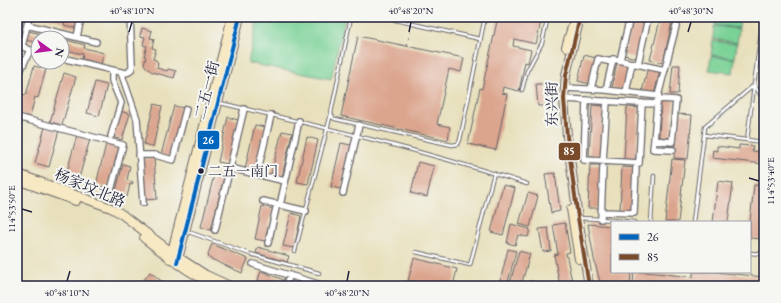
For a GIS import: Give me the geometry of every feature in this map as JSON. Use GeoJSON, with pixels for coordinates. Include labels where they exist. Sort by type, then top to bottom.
{"type":"FeatureCollection","features":[{"type":"Feature","properties":{"kind":"main road","name":"二五一街"},"geometry":{"type":"LineString","coordinates":[[174,258],[185,230],[232,17]]}},
{"type":"Feature","properties":{"kind":"main road","name":"二五一街"},"geometry":{"type":"LineString","coordinates":[[174,258],[214,102],[240,17]]}},
{"type":"Feature","properties":{"kind":"main road","name":"东兴街"},"geometry":{"type":"LineString","coordinates":[[575,17],[566,47],[561,72],[560,97],[562,137],[574,230],[584,286]]}},
{"type":"Feature","properties":{"kind":"main road","name":"东兴街"},"geometry":{"type":"LineString","coordinates":[[580,17],[566,75],[564,99],[566,136],[590,286]]}},
{"type":"Feature","properties":{"kind":"main road","name":"杨家坟北路"},"geometry":{"type":"LineString","coordinates":[[17,174],[111,208],[120,213],[174,258],[230,286]]}},
{"type":"Feature","properties":{"kind":"main road","name":"杨家坟北路"},"geometry":{"type":"LineString","coordinates":[[17,180],[108,212],[118,217],[204,280],[216,286]]}},
{"type":"Feature","properties":{"kind":"street"},"geometry":{"type":"LineString","coordinates":[[17,78],[30,50],[20,45],[29,17]]}},
{"type":"Feature","properties":{"kind":"street"},"geometry":{"type":"LineString","coordinates":[[77,37],[81,18],[79,17]]}},
{"type":"Feature","properties":{"kind":"street"},"geometry":{"type":"LineString","coordinates":[[70,60],[121,72],[129,72],[132,68],[130,17]]}},
{"type":"Feature","properties":{"kind":"street"},"geometry":{"type":"LineString","coordinates":[[620,60],[630,17]]}},
{"type":"Feature","properties":{"kind":"street"},"geometry":{"type":"LineString","coordinates":[[626,92],[648,18]]}},
{"type":"Feature","properties":{"kind":"street"},"geometry":{"type":"LineString","coordinates":[[27,25],[96,42]]}},
{"type":"Feature","properties":{"kind":"street"},"geometry":{"type":"LineString","coordinates":[[565,88],[606,90],[658,96],[676,26]]}},
{"type":"Feature","properties":{"kind":"street"},"geometry":{"type":"LineString","coordinates":[[591,89],[598,59],[612,62]]}},
{"type":"Feature","properties":{"kind":"street"},"geometry":{"type":"LineString","coordinates":[[606,90],[613,59],[665,70]]}},
{"type":"Feature","properties":{"kind":"street"},"geometry":{"type":"LineString","coordinates":[[111,136],[121,103],[112,80],[112,70]]}},
{"type":"Feature","properties":{"kind":"street"},"geometry":{"type":"LineString","coordinates":[[121,72],[137,119],[143,203]]}},
{"type":"Feature","properties":{"kind":"street"},"geometry":{"type":"LineString","coordinates":[[654,140],[672,142],[676,100],[661,98],[657,101],[653,149],[673,150]]}},
{"type":"Feature","properties":{"kind":"street"},"geometry":{"type":"LineString","coordinates":[[564,99],[656,104]]}},
{"type":"Feature","properties":{"kind":"street"},"geometry":{"type":"LineString","coordinates":[[586,100],[584,160],[603,164],[638,163],[642,103]]}},
{"type":"Feature","properties":{"kind":"street"},"geometry":{"type":"LineString","coordinates":[[601,219],[607,101]]}},
{"type":"Feature","properties":{"kind":"street"},"geometry":{"type":"LineString","coordinates":[[139,155],[155,154],[173,160],[186,108]]}},
{"type":"Feature","properties":{"kind":"street"},"geometry":{"type":"LineString","coordinates":[[215,230],[244,109]]}},
{"type":"Feature","properties":{"kind":"street"},"geometry":{"type":"LineString","coordinates":[[257,174],[271,115]]}},
{"type":"Feature","properties":{"kind":"street"},"geometry":{"type":"LineString","coordinates":[[17,117],[123,145],[111,190]]}},
{"type":"Feature","properties":{"kind":"street"},"geometry":{"type":"LineString","coordinates":[[268,243],[285,181],[299,121]]}},
{"type":"Feature","properties":{"kind":"street"},"geometry":{"type":"LineString","coordinates":[[343,193],[359,125]]}},
{"type":"Feature","properties":{"kind":"street"},"geometry":{"type":"LineString","coordinates":[[230,168],[285,181]]}},
{"type":"Feature","properties":{"kind":"street"},"geometry":{"type":"LineString","coordinates":[[601,212],[634,214],[636,168]]}},
{"type":"Feature","properties":{"kind":"street"},"geometry":{"type":"LineString","coordinates":[[263,201],[306,211]]}},
{"type":"Feature","properties":{"kind":"street"},"geometry":{"type":"LineString","coordinates":[[253,264],[324,286]]}},
{"type":"Feature","properties":{"kind":"street"},"geometry":{"type":"LineString","coordinates":[[285,286],[290,275]]}},
{"type":"Feature","properties":{"kind":"lane"},"geometry":{"type":"LineString","coordinates":[[295,251],[331,113],[351,17]]}},
{"type":"Feature","properties":{"kind":"lane"},"geometry":{"type":"LineString","coordinates":[[382,17],[480,39]]}},
{"type":"Feature","properties":{"kind":"lane"},"geometry":{"type":"LineString","coordinates":[[331,113],[335,119],[359,125],[452,145],[458,144],[461,136],[485,17]]}},
{"type":"Feature","properties":{"kind":"lane"},"geometry":{"type":"LineString","coordinates":[[522,90],[527,71],[542,43],[548,17]]}},
{"type":"Feature","properties":{"kind":"lane"},"geometry":{"type":"LineString","coordinates":[[747,140],[763,17]]}},
{"type":"Feature","properties":{"kind":"lane"},"geometry":{"type":"LineString","coordinates":[[754,85],[764,100]]}},
{"type":"Feature","properties":{"kind":"lane"},"geometry":{"type":"LineString","coordinates":[[693,221],[705,127],[754,85]]}},
{"type":"Feature","properties":{"kind":"lane"},"geometry":{"type":"LineString","coordinates":[[214,102],[357,135],[448,159],[527,184]]}},
{"type":"Feature","properties":{"kind":"lane"},"geometry":{"type":"LineString","coordinates":[[704,135],[764,142]]}},
{"type":"Feature","properties":{"kind":"lane"},"geometry":{"type":"LineString","coordinates":[[416,252],[470,265],[494,173]]}},
{"type":"Feature","properties":{"kind":"lane"},"geometry":{"type":"LineString","coordinates":[[651,221],[654,176]]}},
{"type":"Feature","properties":{"kind":"lane"},"geometry":{"type":"LineString","coordinates":[[578,218],[623,221]]}},
{"type":"Feature","properties":{"kind":"lane"},"geometry":{"type":"LineString","coordinates":[[185,230],[250,254],[319,274]]}},
{"type":"Feature","properties":{"kind":"lane"},"geometry":{"type":"LineString","coordinates":[[751,253],[764,254]]}},
{"type":"Feature","properties":{"kind":"path"},"geometry":{"type":"LineString","coordinates":[[407,46],[412,24]]}},
{"type":"Feature","properties":{"kind":"green space"},"geometry":{"type":"Polygon","coordinates":[[[258,17],[345,17],[331,79],[248,63],[258,17]]]}},
{"type":"Feature","properties":{"kind":"green space"},"geometry":{"type":"Polygon","coordinates":[[[716,17],[740,17],[739,28],[715,25],[716,17]]]}},
{"type":"Feature","properties":{"kind":"green space"},"geometry":{"type":"Polygon","coordinates":[[[714,26],[739,29],[737,43],[713,39],[714,26]]]}},
{"type":"Feature","properties":{"kind":"green space"},"geometry":{"type":"Polygon","coordinates":[[[713,41],[737,44],[735,58],[711,55],[713,41]]]}},
{"type":"Feature","properties":{"kind":"green space"},"geometry":{"type":"Polygon","coordinates":[[[711,56],[735,59],[733,73],[709,70],[711,56]]]}},
{"type":"Feature","properties":{"kind":"building"},"geometry":{"type":"Polygon","coordinates":[[[17,17],[25,17],[23,39],[17,37],[17,17]]]}},
{"type":"Feature","properties":{"kind":"building"},"geometry":{"type":"Polygon","coordinates":[[[45,17],[79,18],[77,28],[64,25],[65,22],[45,17]]]}},
{"type":"Feature","properties":{"kind":"building"},"geometry":{"type":"Polygon","coordinates":[[[498,17],[542,17],[536,44],[514,39],[513,46],[531,50],[528,63],[525,62],[519,91],[503,87],[502,93],[507,94],[496,150],[468,144],[498,17]]]}},
{"type":"Feature","properties":{"kind":"building"},"geometry":{"type":"Polygon","coordinates":[[[617,17],[625,17],[625,21],[617,21],[617,17]]]}},
{"type":"Feature","properties":{"kind":"building"},"geometry":{"type":"Polygon","coordinates":[[[633,17],[646,18],[636,58],[624,55],[633,17]]]}},
{"type":"Feature","properties":{"kind":"building"},"geometry":{"type":"Polygon","coordinates":[[[660,20],[672,22],[663,63],[650,60],[660,20]]]}},
{"type":"Feature","properties":{"kind":"building"},"geometry":{"type":"Polygon","coordinates":[[[142,28],[152,31],[150,38],[154,39],[152,48],[156,49],[153,59],[158,63],[157,68],[167,71],[168,69],[176,71],[174,78],[152,72],[144,64],[146,57],[144,56],[147,46],[143,45],[145,37],[140,36],[142,28]]]}},
{"type":"Feature","properties":{"kind":"building"},"geometry":{"type":"Polygon","coordinates":[[[28,31],[30,31],[30,41],[26,40],[28,31]]]}},
{"type":"Feature","properties":{"kind":"building"},"geometry":{"type":"Polygon","coordinates":[[[358,36],[464,58],[461,72],[449,69],[437,124],[450,127],[448,140],[341,116],[358,36]]]}},
{"type":"Feature","properties":{"kind":"building"},"geometry":{"type":"Polygon","coordinates":[[[70,41],[85,45],[84,48],[104,53],[101,64],[82,59],[83,54],[70,51],[70,41]]]}},
{"type":"Feature","properties":{"kind":"building"},"geometry":{"type":"Polygon","coordinates":[[[584,55],[596,58],[590,84],[578,81],[584,55]]]}},
{"type":"Feature","properties":{"kind":"building"},"geometry":{"type":"Polygon","coordinates":[[[617,62],[629,64],[624,90],[612,88],[617,62]]]}},
{"type":"Feature","properties":{"kind":"building"},"geometry":{"type":"Polygon","coordinates":[[[673,65],[680,65],[678,94],[670,94],[673,65]]]}},
{"type":"Feature","properties":{"kind":"building"},"geometry":{"type":"Polygon","coordinates":[[[648,67],[660,70],[654,94],[642,92],[648,67]]]}},
{"type":"Feature","properties":{"kind":"building"},"geometry":{"type":"Polygon","coordinates":[[[33,70],[46,70],[38,98],[35,97],[30,117],[17,114],[22,94],[26,95],[33,70]]]}},
{"type":"Feature","properties":{"kind":"building"},"geometry":{"type":"Polygon","coordinates":[[[64,73],[76,77],[62,125],[50,122],[64,73]]]}},
{"type":"Feature","properties":{"kind":"building"},"geometry":{"type":"Polygon","coordinates":[[[95,82],[107,85],[99,116],[87,113],[95,82]]]}},
{"type":"Feature","properties":{"kind":"building"},"geometry":{"type":"Polygon","coordinates":[[[536,84],[546,84],[547,106],[538,106],[536,84]]]}},
{"type":"Feature","properties":{"kind":"building"},"geometry":{"type":"Polygon","coordinates":[[[661,100],[674,100],[671,138],[659,137],[661,100]]]}},
{"type":"Feature","properties":{"kind":"building"},"geometry":{"type":"Polygon","coordinates":[[[154,104],[162,106],[153,147],[144,144],[154,104]]]}},
{"type":"Feature","properties":{"kind":"building"},"geometry":{"type":"Polygon","coordinates":[[[592,105],[604,106],[601,158],[589,157],[592,105]]]}},
{"type":"Feature","properties":{"kind":"building"},"geometry":{"type":"Polygon","coordinates":[[[174,106],[184,108],[172,158],[161,155],[174,106]]]}},
{"type":"Feature","properties":{"kind":"building"},"geometry":{"type":"Polygon","coordinates":[[[627,107],[639,108],[636,160],[624,159],[627,107]]]}},
{"type":"Feature","properties":{"kind":"building"},"geometry":{"type":"Polygon","coordinates":[[[120,111],[130,114],[122,140],[112,137],[120,111]]]}},
{"type":"Feature","properties":{"kind":"building"},"geometry":{"type":"Polygon","coordinates":[[[677,114],[692,115],[688,159],[674,158],[677,114]]]}},
{"type":"Feature","properties":{"kind":"building"},"geometry":{"type":"Polygon","coordinates":[[[228,117],[238,120],[228,164],[218,162],[228,117]]]}},
{"type":"Feature","properties":{"kind":"building"},"geometry":{"type":"Polygon","coordinates":[[[17,120],[22,121],[19,133],[17,133],[17,120]]]}},
{"type":"Feature","properties":{"kind":"building"},"geometry":{"type":"Polygon","coordinates":[[[255,125],[265,127],[255,172],[245,169],[255,125]]]}},
{"type":"Feature","properties":{"kind":"building"},"geometry":{"type":"Polygon","coordinates":[[[45,127],[59,130],[49,167],[35,163],[45,127]]]}},
{"type":"Feature","properties":{"kind":"building"},"geometry":{"type":"Polygon","coordinates":[[[282,131],[292,133],[282,177],[271,175],[282,131]]]}},
{"type":"Feature","properties":{"kind":"building"},"geometry":{"type":"Polygon","coordinates":[[[77,135],[90,139],[79,178],[66,175],[77,135]]]}},
{"type":"Feature","properties":{"kind":"building"},"geometry":{"type":"Polygon","coordinates":[[[307,137],[318,140],[308,184],[297,182],[307,137]]]}},
{"type":"Feature","properties":{"kind":"building"},"geometry":{"type":"Polygon","coordinates":[[[341,143],[351,145],[341,189],[331,187],[341,143]]]}},
{"type":"Feature","properties":{"kind":"building"},"geometry":{"type":"Polygon","coordinates":[[[106,144],[119,147],[108,188],[96,185],[106,144]]]}},
{"type":"Feature","properties":{"kind":"building"},"geometry":{"type":"Polygon","coordinates":[[[739,145],[753,146],[752,151],[764,152],[764,164],[712,158],[713,150],[717,151],[717,146],[739,149],[739,145]]]}},
{"type":"Feature","properties":{"kind":"building"},"geometry":{"type":"Polygon","coordinates":[[[154,158],[157,199],[145,200],[142,159],[154,158]]]}},
{"type":"Feature","properties":{"kind":"building"},"geometry":{"type":"Polygon","coordinates":[[[672,159],[685,160],[678,221],[665,221],[672,159]]]}},
{"type":"Feature","properties":{"kind":"building"},"geometry":{"type":"Polygon","coordinates":[[[418,162],[434,166],[427,197],[411,193],[418,162]]]}},
{"type":"Feature","properties":{"kind":"building"},"geometry":{"type":"Polygon","coordinates":[[[123,164],[130,166],[127,180],[133,182],[132,185],[130,184],[127,197],[115,194],[123,164]]]}},
{"type":"Feature","properties":{"kind":"building"},"geometry":{"type":"Polygon","coordinates":[[[590,165],[600,165],[599,208],[588,208],[590,165]]]}},
{"type":"Feature","properties":{"kind":"building"},"geometry":{"type":"Polygon","coordinates":[[[622,167],[634,168],[631,211],[620,211],[622,167]]]}},
{"type":"Feature","properties":{"kind":"building"},"geometry":{"type":"Polygon","coordinates":[[[555,173],[560,211],[551,213],[545,174],[555,173]]]}},
{"type":"Feature","properties":{"kind":"building"},"geometry":{"type":"Polygon","coordinates":[[[214,175],[224,177],[211,230],[201,227],[214,175]]]}},
{"type":"Feature","properties":{"kind":"building"},"geometry":{"type":"Polygon","coordinates":[[[718,181],[733,183],[728,221],[713,221],[718,181]]]}},
{"type":"Feature","properties":{"kind":"building"},"geometry":{"type":"Polygon","coordinates":[[[503,185],[515,188],[503,235],[491,232],[503,185]]]}},
{"type":"Feature","properties":{"kind":"building"},"geometry":{"type":"Polygon","coordinates":[[[754,185],[764,186],[763,239],[751,238],[750,221],[754,185]]]}},
{"type":"Feature","properties":{"kind":"building"},"geometry":{"type":"Polygon","coordinates":[[[528,193],[538,196],[530,227],[519,224],[528,193]]]}},
{"type":"Feature","properties":{"kind":"building"},"geometry":{"type":"Polygon","coordinates":[[[262,206],[273,209],[265,241],[255,239],[262,206]]]}},
{"type":"Feature","properties":{"kind":"building"},"geometry":{"type":"Polygon","coordinates":[[[291,213],[301,216],[294,248],[283,246],[291,213]]]}},
{"type":"Feature","properties":{"kind":"building"},"geometry":{"type":"Polygon","coordinates":[[[565,223],[570,252],[566,253],[573,286],[560,286],[554,255],[558,254],[553,225],[565,223]]]}},
{"type":"Feature","properties":{"kind":"building"},"geometry":{"type":"Polygon","coordinates":[[[511,224],[530,229],[528,237],[518,235],[515,245],[507,243],[511,224]]]}},
{"type":"Feature","properties":{"kind":"building"},"geometry":{"type":"Polygon","coordinates":[[[588,224],[611,226],[611,273],[631,273],[630,286],[601,286],[594,259],[588,224]]]}},
{"type":"Feature","properties":{"kind":"building"},"geometry":{"type":"Polygon","coordinates":[[[548,228],[551,251],[543,252],[539,229],[548,228]]]}},
{"type":"Feature","properties":{"kind":"building"},"geometry":{"type":"Polygon","coordinates":[[[212,244],[248,259],[242,273],[209,258],[208,254],[212,244]]]}},
{"type":"Feature","properties":{"kind":"building"},"geometry":{"type":"Polygon","coordinates":[[[258,247],[289,256],[287,262],[256,253],[258,247]]]}},
{"type":"Feature","properties":{"kind":"building"},"geometry":{"type":"Polygon","coordinates":[[[508,249],[516,251],[507,286],[499,286],[508,249]]]}},
{"type":"Feature","properties":{"kind":"building"},"geometry":{"type":"Polygon","coordinates":[[[519,251],[530,254],[521,286],[509,286],[519,251]]]}},
{"type":"Feature","properties":{"kind":"building"},"geometry":{"type":"Polygon","coordinates":[[[414,258],[457,269],[453,286],[427,286],[408,281],[414,258]]]}},
{"type":"Feature","properties":{"kind":"building"},"geometry":{"type":"Polygon","coordinates":[[[261,271],[286,281],[284,286],[273,286],[258,280],[261,271]]]}},
{"type":"Feature","properties":{"kind":"building"},"geometry":{"type":"Polygon","coordinates":[[[150,272],[168,286],[144,286],[141,284],[150,272]]]}},
{"type":"Feature","properties":{"kind":"building"},"geometry":{"type":"Polygon","coordinates":[[[634,273],[655,273],[693,277],[693,273],[726,273],[764,277],[764,286],[673,286],[633,283],[634,273]]]}},
{"type":"Feature","properties":{"kind":"building"},"geometry":{"type":"Polygon","coordinates":[[[531,281],[546,286],[530,286],[531,281]]]}},
{"type":"Feature","properties":{"kind":"transit line","name":"26"},"geometry":{"type":"LineString","coordinates":[[177,263],[240,17]]}},
{"type":"Feature","properties":{"kind":"transit line","name":"85"},"geometry":{"type":"LineString","coordinates":[[580,17],[566,75],[564,99],[567,136],[578,218],[590,286]]}},
{"type":"Feature","properties":{"kind":"place","name":"二五一南门"},"geometry":{"type":"Point","coordinates":[201,171]}}]}
